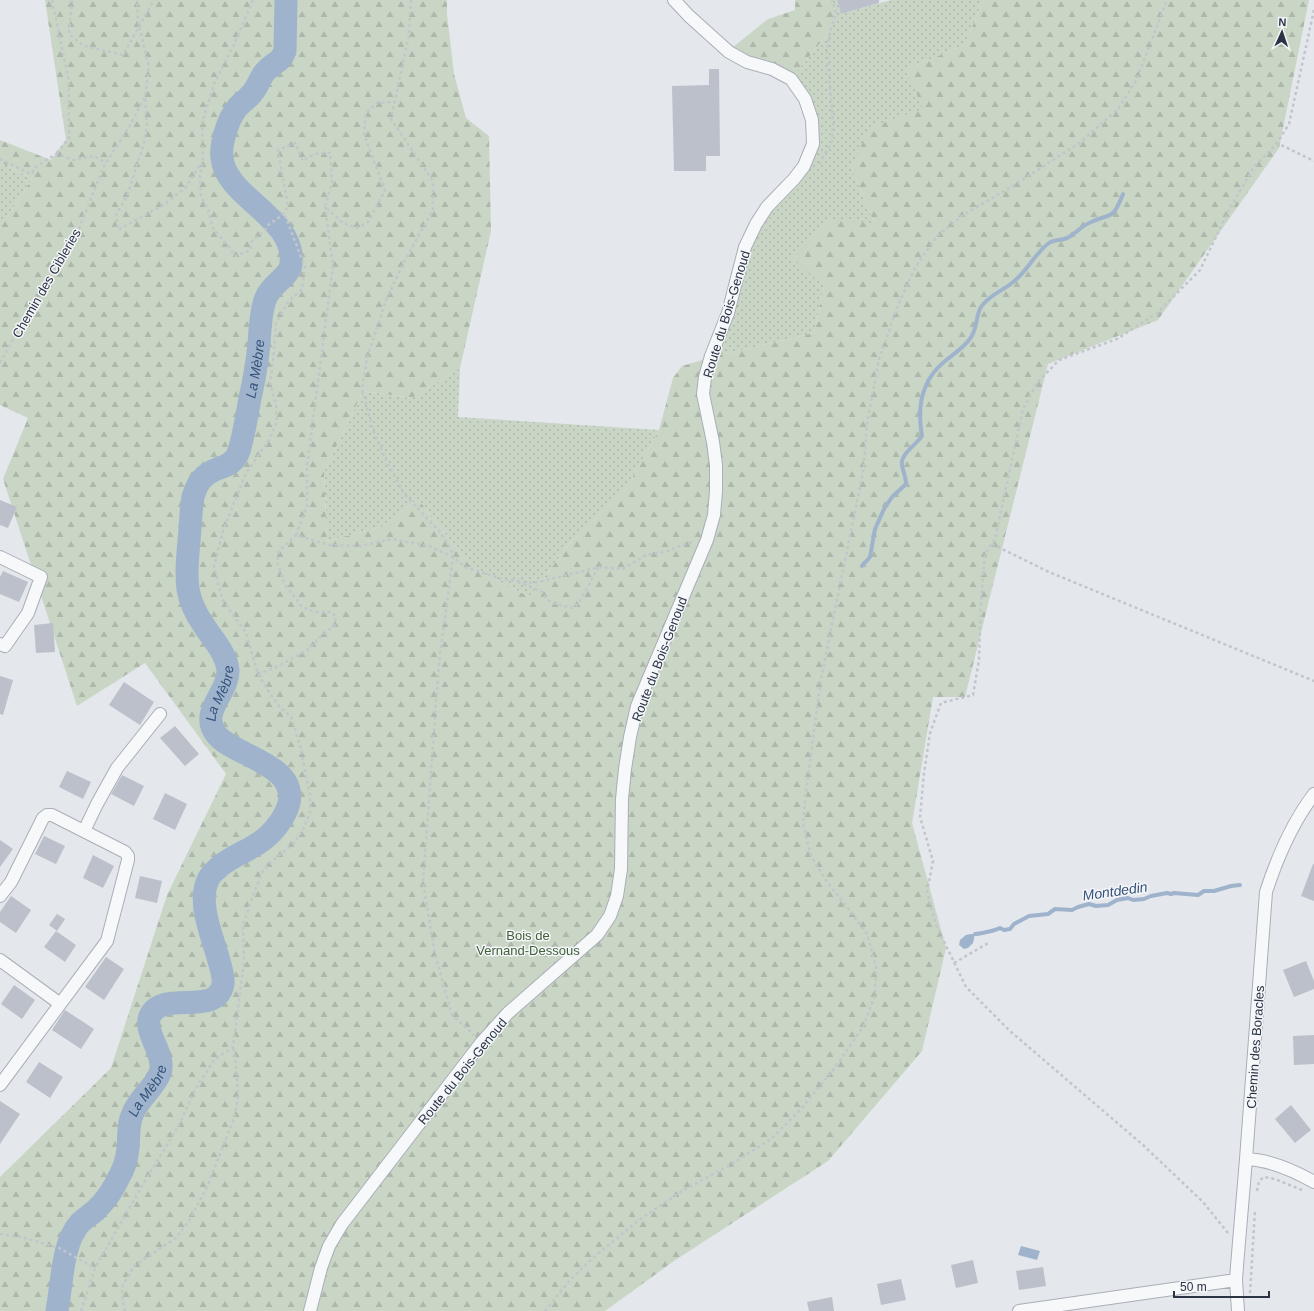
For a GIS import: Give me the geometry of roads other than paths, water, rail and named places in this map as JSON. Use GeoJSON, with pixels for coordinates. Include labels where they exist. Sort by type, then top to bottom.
{"type":"FeatureCollection","features":[{"type":"Feature","properties":{"kind":"street","name":"Route du Bois-Genoud"},"geometry":{"type":"LineString","coordinates":[[310,1311],[321,1268],[329,1246],[342,1224],[481,1043],[508,1013],[597,935],[610,916],[617,896],[621,869],[622,799],[630,737],[636,714],[648,680],[707,540],[714,516],[716,478],[713,442],[703,394],[711,356],[728,313],[745,247],[756,224],[767,207],[794,179],[804,166],[813,144],[812,120],[805,99],[791,80],[772,69],[747,62],[729,52],[689,16],[674,0]]}},
{"type":"Feature","properties":{"kind":"street"},"geometry":{"type":"LineString","coordinates":[[0,557],[41,577],[28,613],[5,646],[0,644]]}},
{"type":"Feature","properties":{"kind":"street"},"geometry":{"type":"LineString","coordinates":[[84,831],[117,768],[160,714]]}},
{"type":"Feature","properties":{"kind":"street","name":"Chemin des Boracles"},"geometry":{"type":"LineString","coordinates":[[1238,1311],[1236,1280],[1238,1245],[1266,892],[1274,867],[1286,840],[1314,794]]}},
{"type":"Feature","properties":{"kind":"street"},"geometry":{"type":"LineString","coordinates":[[0,896],[11,882],[43,818],[47,815],[52,815],[84,831],[125,852],[128,856],[106,941],[0,1085]]}},
{"type":"Feature","properties":{"kind":"street"},"geometry":{"type":"LineString","coordinates":[[0,960],[60,1003]]}},
{"type":"Feature","properties":{"kind":"street"},"geometry":{"type":"LineString","coordinates":[[1246,1159],[1258,1159],[1270,1162],[1301,1174],[1314,1182]]}},
{"type":"Feature","properties":{"kind":"street"},"geometry":{"type":"LineString","coordinates":[[1019,1311],[1236,1280]]}},
{"type":"Feature","properties":{"kind":"water"},"geometry":{"type":"Polygon","coordinates":[[[975,934],[973,943],[968,948],[964,949],[959,945],[960,940],[966,935],[975,934]]]}},
{"type":"Feature","properties":{"kind":"water"},"geometry":{"type":"Polygon","coordinates":[[[1021,1246],[1040,1251],[1037,1260],[1018,1255],[1021,1246]]]}},
{"type":"Feature","properties":{"kind":"waterway","name":"La Mèbre"},"geometry":{"type":"LineString","coordinates":[[57,1311],[66,1252],[74,1231],[80,1223],[95,1211],[110,1194],[126,1159],[131,1118],[137,1105],[154,1084],[160,1073],[160,1058],[149,1028],[151,1014],[158,1007],[167,1004],[201,1002],[211,999],[219,994],[223,984],[223,978],[205,910],[205,889],[209,878],[212,873],[223,864],[258,844],[267,837],[282,818],[289,803],[289,789],[283,778],[274,769],[224,742],[216,734],[212,726],[211,718],[213,710],[227,678],[227,663],[222,651],[200,620],[194,607],[188,589],[187,573],[191,509],[194,494],[202,479],[209,473],[232,461],[239,451],[255,372],[263,306],[271,289],[287,273],[291,264],[290,248],[283,233],[272,220],[235,185],[226,172],[222,158],[222,146],[225,132],[231,118],[239,106],[251,94],[265,72],[279,61],[285,51],[286,0]]}},
{"type":"Feature","properties":{"kind":"waterway"},"geometry":{"type":"LineString","coordinates":[[862,566],[870,557],[875,529],[884,509],[892,497],[906,484],[902,461],[906,453],[922,436],[920,415],[922,396],[936,369],[963,346],[972,336],[979,311],[988,299],[1017,279],[1039,252],[1049,243],[1067,238],[1086,224],[1113,213],[1123,194]]}},
{"type":"Feature","properties":{"kind":"waterway","name":"Montdedin"},"geometry":{"type":"LineString","coordinates":[[975,934],[1000,928],[1004,930],[1010,929],[1014,924],[1029,916],[1048,914],[1055,909],[1072,910],[1089,904],[1096,906],[1108,905],[1117,900],[1128,898],[1133,900],[1144,899],[1167,893],[1198,895],[1204,891],[1214,891],[1240,885]]}},
{"type":"Feature","properties":{"kind":"park label","name":"Bois de Vernand-Dessous"},"geometry":{"type":"Point","coordinates":[528,942]}}]}
